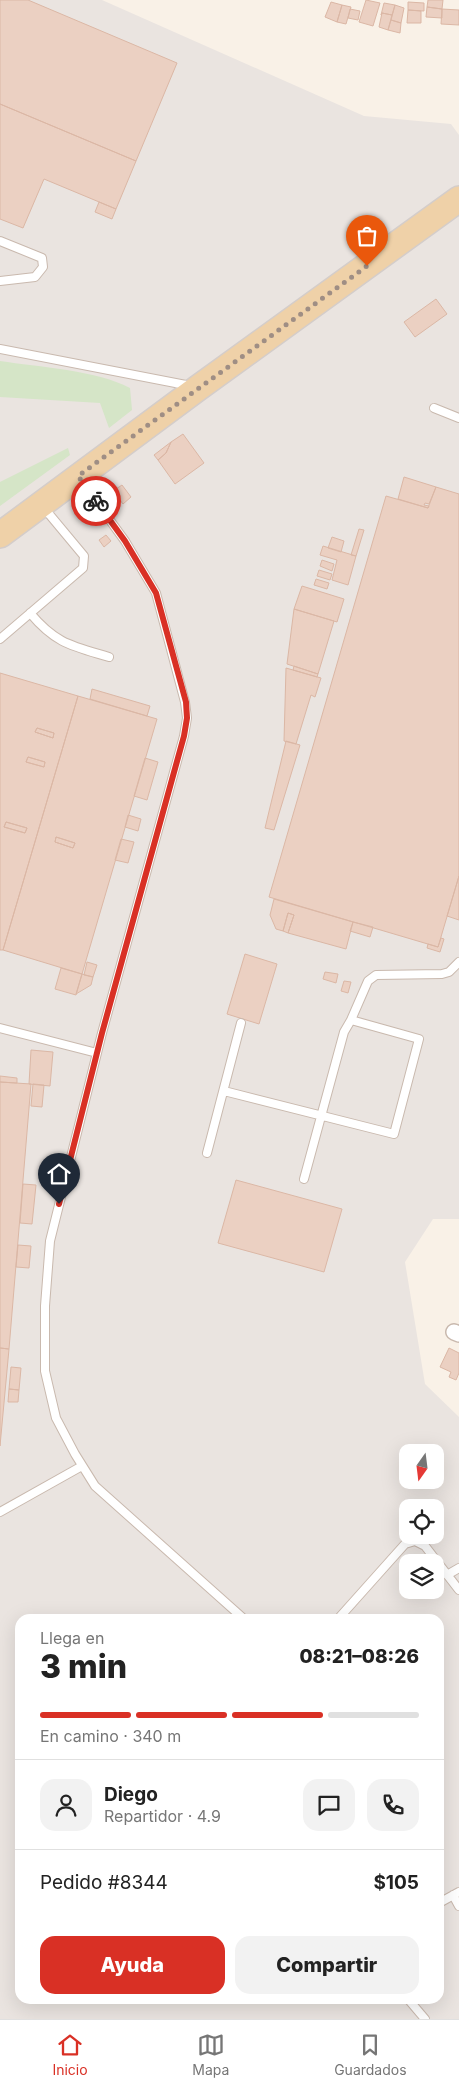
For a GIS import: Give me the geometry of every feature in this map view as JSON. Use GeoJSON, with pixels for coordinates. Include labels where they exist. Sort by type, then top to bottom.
{"type":"FeatureCollection","features":[{"type":"Feature","properties":{"kind":"main road"},"geometry":{"type":"LineString","coordinates":[[0,535],[198,388],[459,199]]}},
{"type":"Feature","properties":{"kind":"lane"},"geometry":{"type":"LineString","coordinates":[[0,241],[42,258],[43,267],[35,277],[0,281]]}},
{"type":"Feature","properties":{"kind":"lane"},"geometry":{"type":"LineString","coordinates":[[0,349],[198,388]]}},
{"type":"Feature","properties":{"kind":"lane"},"geometry":{"type":"LineString","coordinates":[[434,408],[459,418]]}},
{"type":"Feature","properties":{"kind":"lane"},"geometry":{"type":"LineString","coordinates":[[78,476],[125,541],[156,593],[186,702],[187,718],[184,736],[97,1053],[50,1241],[45,1306],[45,1371],[56,1418],[94,1486],[238,1614]]}},
{"type":"Feature","properties":{"kind":"lane"},"geometry":{"type":"LineString","coordinates":[[0,639],[83,568],[84,556],[41,504]]}},
{"type":"Feature","properties":{"kind":"lane"},"geometry":{"type":"LineString","coordinates":[[30,613],[43,629],[60,641],[109,658]]}},
{"type":"Feature","properties":{"kind":"lane"},"geometry":{"type":"LineString","coordinates":[[304,1179],[344,1032],[368,981],[376,975],[442,974],[449,972],[459,962]]}},
{"type":"Feature","properties":{"kind":"lane"},"geometry":{"type":"LineString","coordinates":[[224,1091],[394,1134],[419,1039],[350,1020]]}},
{"type":"Feature","properties":{"kind":"lane"},"geometry":{"type":"LineString","coordinates":[[207,1153],[240,1022]]}},
{"type":"Feature","properties":{"kind":"lane"},"geometry":{"type":"LineString","coordinates":[[0,1028],[97,1053]]}},
{"type":"Feature","properties":{"kind":"lane"},"geometry":{"type":"LineString","coordinates":[[0,1512],[82,1466]]}},
{"type":"Feature","properties":{"kind":"lane"},"geometry":{"type":"LineString","coordinates":[[342,1614],[405,1544],[415,1542],[424,1546],[459,1590]]}},
{"type":"Feature","properties":{"kind":"lane"},"geometry":{"type":"LineString","coordinates":[[447,1575],[459,1568]]}},
{"type":"Feature","properties":{"kind":"lane"},"geometry":{"type":"LineString","coordinates":[[444,1900],[456,1893],[459,1906]]}},
{"type":"Feature","properties":{"kind":"lane"},"geometry":{"type":"LineString","coordinates":[[412,2004],[425,2019]]}},
{"type":"Feature","properties":{"kind":"shaded area"},"geometry":{"type":"Polygon","coordinates":[[[0,0],[102,0],[364,116],[451,124],[459,135],[459,1219],[433,1219],[405,1262],[425,1384],[459,1417],[459,2019],[0,2019],[0,0]]]}},
{"type":"Feature","properties":{"kind":"green space"},"geometry":{"type":"Polygon","coordinates":[[[0,361],[84,373],[116,382],[130,388],[132,410],[109,428],[100,403],[0,397],[0,361]]]}},
{"type":"Feature","properties":{"kind":"green space"},"geometry":{"type":"Polygon","coordinates":[[[68,448],[70,455],[0,506],[0,482],[68,448]]]}},
{"type":"Feature","properties":{"kind":"building"},"geometry":{"type":"Polygon","coordinates":[[[0,0],[28,0],[177,63],[136,161],[0,104],[0,0]]]}},
{"type":"Feature","properties":{"kind":"building"},"geometry":{"type":"Polygon","coordinates":[[[366,0],[380,3],[373,26],[359,22],[366,0]]]}},
{"type":"Feature","properties":{"kind":"building"},"geometry":{"type":"Polygon","coordinates":[[[428,0],[443,0],[442,9],[427,7],[428,0]]]}},
{"type":"Feature","properties":{"kind":"building"},"geometry":{"type":"Polygon","coordinates":[[[331,2],[342,5],[337,22],[325,17],[331,2]]]}},
{"type":"Feature","properties":{"kind":"building"},"geometry":{"type":"Polygon","coordinates":[[[408,2],[424,3],[424,11],[408,10],[408,2]]]}},
{"type":"Feature","properties":{"kind":"building"},"geometry":{"type":"Polygon","coordinates":[[[384,3],[395,5],[392,15],[382,13],[381,15],[384,3]]]}},
{"type":"Feature","properties":{"kind":"building"},"geometry":{"type":"Polygon","coordinates":[[[342,5],[351,7],[346,24],[337,22],[342,5]]]}},
{"type":"Feature","properties":{"kind":"building"},"geometry":{"type":"Polygon","coordinates":[[[395,5],[404,8],[401,23],[391,20],[395,5]]]}},
{"type":"Feature","properties":{"kind":"building"},"geometry":{"type":"Polygon","coordinates":[[[427,7],[442,9],[442,18],[426,17],[427,7]]]}},
{"type":"Feature","properties":{"kind":"building"},"geometry":{"type":"Polygon","coordinates":[[[350,9],[360,11],[358,20],[348,18],[350,9]]]}},
{"type":"Feature","properties":{"kind":"building"},"geometry":{"type":"Polygon","coordinates":[[[442,9],[459,10],[459,25],[441,24],[442,9]]]}},
{"type":"Feature","properties":{"kind":"building"},"geometry":{"type":"Polygon","coordinates":[[[408,10],[421,11],[421,23],[407,23],[408,10]]]}},
{"type":"Feature","properties":{"kind":"building"},"geometry":{"type":"Polygon","coordinates":[[[382,13],[392,15],[388,30],[379,27],[382,13]]]}},
{"type":"Feature","properties":{"kind":"building"},"geometry":{"type":"Polygon","coordinates":[[[391,20],[401,23],[400,33],[388,30],[391,20]]]}},
{"type":"Feature","properties":{"kind":"building"},"geometry":{"type":"Polygon","coordinates":[[[0,104],[136,161],[116,209],[44,179],[23,228],[0,219],[0,104]]]}},
{"type":"Feature","properties":{"kind":"building"},"geometry":{"type":"Polygon","coordinates":[[[99,202],[116,209],[112,219],[95,212],[99,202]]]}},
{"type":"Feature","properties":{"kind":"building"},"geometry":{"type":"Polygon","coordinates":[[[436,299],[447,314],[415,337],[404,322],[436,299]]]}},
{"type":"Feature","properties":{"kind":"building"},"geometry":{"type":"Polygon","coordinates":[[[183,434],[204,463],[175,484],[158,460],[166,453],[171,442],[183,434]]]}},
{"type":"Feature","properties":{"kind":"building"},"geometry":{"type":"Polygon","coordinates":[[[171,442],[166,453],[158,460],[154,455],[171,442]]]}},
{"type":"Feature","properties":{"kind":"building"},"geometry":{"type":"Polygon","coordinates":[[[404,477],[436,487],[429,504],[425,503],[424,505],[429,506],[428,508],[398,499],[404,477]]]}},
{"type":"Feature","properties":{"kind":"building"},"geometry":{"type":"Polygon","coordinates":[[[122,485],[131,497],[123,504],[113,491],[122,485]]]}},
{"type":"Feature","properties":{"kind":"building"},"geometry":{"type":"Polygon","coordinates":[[[436,487],[459,494],[459,876],[438,947],[269,897],[386,496],[428,508],[436,487]]]}},
{"type":"Feature","properties":{"kind":"building"},"geometry":{"type":"Polygon","coordinates":[[[359,529],[364,530],[356,556],[351,555],[359,529]]]}},
{"type":"Feature","properties":{"kind":"building"},"geometry":{"type":"Polygon","coordinates":[[[106,535],[111,541],[104,547],[99,540],[106,535]]]}},
{"type":"Feature","properties":{"kind":"building"},"geometry":{"type":"Polygon","coordinates":[[[332,537],[344,541],[341,552],[328,548],[332,537]]]}},
{"type":"Feature","properties":{"kind":"building"},"geometry":{"type":"Polygon","coordinates":[[[323,546],[356,556],[348,585],[332,580],[337,560],[320,555],[323,546]]]}},
{"type":"Feature","properties":{"kind":"building"},"geometry":{"type":"Polygon","coordinates":[[[322,560],[334,564],[332,571],[320,566],[322,560]]]}},
{"type":"Feature","properties":{"kind":"building"},"geometry":{"type":"Polygon","coordinates":[[[319,570],[332,574],[330,580],[317,576],[319,570]]]}},
{"type":"Feature","properties":{"kind":"building"},"geometry":{"type":"Polygon","coordinates":[[[316,579],[329,583],[327,589],[314,585],[316,579]]]}},
{"type":"Feature","properties":{"kind":"building"},"geometry":{"type":"Polygon","coordinates":[[[302,586],[344,599],[337,622],[294,609],[302,586]]]}},
{"type":"Feature","properties":{"kind":"building"},"geometry":{"type":"Polygon","coordinates":[[[294,609],[334,621],[318,674],[287,664],[294,609]]]}},
{"type":"Feature","properties":{"kind":"building"},"geometry":{"type":"Polygon","coordinates":[[[294,666],[318,674],[317,677],[293,670],[294,666]]]}},
{"type":"Feature","properties":{"kind":"building"},"geometry":{"type":"Polygon","coordinates":[[[286,668],[321,678],[315,697],[311,695],[296,744],[284,741],[286,668]]]}},
{"type":"Feature","properties":{"kind":"building"},"geometry":{"type":"Polygon","coordinates":[[[0,673],[78,696],[3,950],[0,950],[0,673]],[[37,728],[35,732],[53,738],[54,733],[37,728]],[[28,757],[26,762],[44,767],[45,762],[28,757]],[[6,822],[4,827],[25,833],[27,828],[6,822]]]}},
{"type":"Feature","properties":{"kind":"building"},"geometry":{"type":"Polygon","coordinates":[[[92,689],[150,706],[147,716],[90,699],[92,689]]]}},
{"type":"Feature","properties":{"kind":"building"},"geometry":{"type":"Polygon","coordinates":[[[78,696],[157,719],[82,974],[3,950],[78,696]],[[56,837],[55,842],[73,848],[75,843],[56,837]]]}},
{"type":"Feature","properties":{"kind":"building"},"geometry":{"type":"Polygon","coordinates":[[[37,728],[54,733],[53,738],[35,732],[37,728]]]}},
{"type":"Feature","properties":{"kind":"building"},"geometry":{"type":"Polygon","coordinates":[[[286,741],[300,745],[274,830],[265,828],[286,741]]]}},
{"type":"Feature","properties":{"kind":"building"},"geometry":{"type":"Polygon","coordinates":[[[28,757],[45,762],[44,767],[26,762],[28,757]]]}},
{"type":"Feature","properties":{"kind":"building"},"geometry":{"type":"Polygon","coordinates":[[[145,758],[158,762],[147,800],[134,796],[145,758]]]}},
{"type":"Feature","properties":{"kind":"building"},"geometry":{"type":"Polygon","coordinates":[[[128,815],[141,819],[138,831],[125,827],[128,815]]]}},
{"type":"Feature","properties":{"kind":"building"},"geometry":{"type":"Polygon","coordinates":[[[6,822],[27,828],[25,833],[4,827],[6,822]]]}},
{"type":"Feature","properties":{"kind":"building"},"geometry":{"type":"Polygon","coordinates":[[[56,837],[75,843],[73,848],[55,842],[56,837]]]}},
{"type":"Feature","properties":{"kind":"building"},"geometry":{"type":"Polygon","coordinates":[[[121,839],[134,842],[128,863],[115,860],[121,839]]]}},
{"type":"Feature","properties":{"kind":"building"},"geometry":{"type":"Polygon","coordinates":[[[459,876],[459,920],[447,916],[459,876]]]}},
{"type":"Feature","properties":{"kind":"building"},"geometry":{"type":"Polygon","coordinates":[[[274,899],[353,922],[346,949],[288,933],[294,915],[288,913],[283,931],[276,929],[270,915],[274,899]]]}},
{"type":"Feature","properties":{"kind":"building"},"geometry":{"type":"Polygon","coordinates":[[[288,913],[294,915],[288,933],[283,931],[288,913]]]}},
{"type":"Feature","properties":{"kind":"building"},"geometry":{"type":"Polygon","coordinates":[[[353,922],[373,927],[370,937],[350,931],[353,922]]]}},
{"type":"Feature","properties":{"kind":"building"},"geometry":{"type":"Polygon","coordinates":[[[441,938],[444,939],[440,952],[427,948],[428,944],[438,947],[441,938]]]}},
{"type":"Feature","properties":{"kind":"building"},"geometry":{"type":"Polygon","coordinates":[[[245,954],[277,964],[259,1024],[227,1014],[245,954]]]}},
{"type":"Feature","properties":{"kind":"building"},"geometry":{"type":"Polygon","coordinates":[[[87,962],[97,965],[93,977],[84,975],[87,962]]]}},
{"type":"Feature","properties":{"kind":"building"},"geometry":{"type":"Polygon","coordinates":[[[61,968],[82,974],[76,995],[55,989],[61,968]]]}},
{"type":"Feature","properties":{"kind":"building"},"geometry":{"type":"Polygon","coordinates":[[[325,972],[338,974],[336,983],[323,979],[325,972]]]}},
{"type":"Feature","properties":{"kind":"building"},"geometry":{"type":"Polygon","coordinates":[[[82,974],[93,977],[91,985],[76,994],[82,974]]]}},
{"type":"Feature","properties":{"kind":"building"},"geometry":{"type":"Polygon","coordinates":[[[344,981],[351,982],[348,993],[341,991],[344,981]]]}},
{"type":"Feature","properties":{"kind":"building"},"geometry":{"type":"Polygon","coordinates":[[[31,1050],[53,1052],[50,1086],[29,1084],[31,1050]]]}},
{"type":"Feature","properties":{"kind":"building"},"geometry":{"type":"Polygon","coordinates":[[[0,1076],[17,1078],[17,1083],[0,1082],[0,1076]]]}},
{"type":"Feature","properties":{"kind":"building"},"geometry":{"type":"Polygon","coordinates":[[[0,1082],[31,1084],[9,1349],[0,1348],[0,1082]]]}},
{"type":"Feature","properties":{"kind":"building"},"geometry":{"type":"Polygon","coordinates":[[[33,1084],[44,1085],[42,1107],[31,1106],[33,1084]]]}},
{"type":"Feature","properties":{"kind":"building"},"geometry":{"type":"Polygon","coordinates":[[[236,1180],[342,1209],[324,1272],[218,1243],[236,1180]]]}},
{"type":"Feature","properties":{"kind":"building"},"geometry":{"type":"Polygon","coordinates":[[[23,1184],[36,1185],[32,1224],[20,1223],[23,1184]]]}},
{"type":"Feature","properties":{"kind":"building"},"geometry":{"type":"Polygon","coordinates":[[[18,1245],[31,1246],[29,1268],[16,1267],[18,1245]]]}},
{"type":"Feature","properties":{"kind":"building"},"geometry":{"type":"Polygon","coordinates":[[[0,1348],[9,1349],[0,1446],[0,1348]]]}},
{"type":"Feature","properties":{"kind":"building"},"geometry":{"type":"Polygon","coordinates":[[[449,1348],[459,1353],[459,1373],[456,1380],[449,1377],[451,1372],[440,1367],[449,1348]]]}},
{"type":"Feature","properties":{"kind":"building"},"geometry":{"type":"Polygon","coordinates":[[[11,1367],[21,1368],[19,1390],[9,1389],[11,1367]]]}},
{"type":"Feature","properties":{"kind":"building"},"geometry":{"type":"Polygon","coordinates":[[[9,1389],[19,1390],[18,1402],[8,1402],[9,1389]]]}},
{"type":"Feature","properties":{"kind":"way so far"},"geometry":{"type":"LineString","coordinates":[[96,501],[78,476],[367,266]]}},
{"type":"Feature","properties":{"kind":"route"},"geometry":{"type":"LineString","coordinates":[[59,1204],[102,1033],[184,736],[187,718],[186,702],[156,593],[125,541],[96,501]]}}]}
